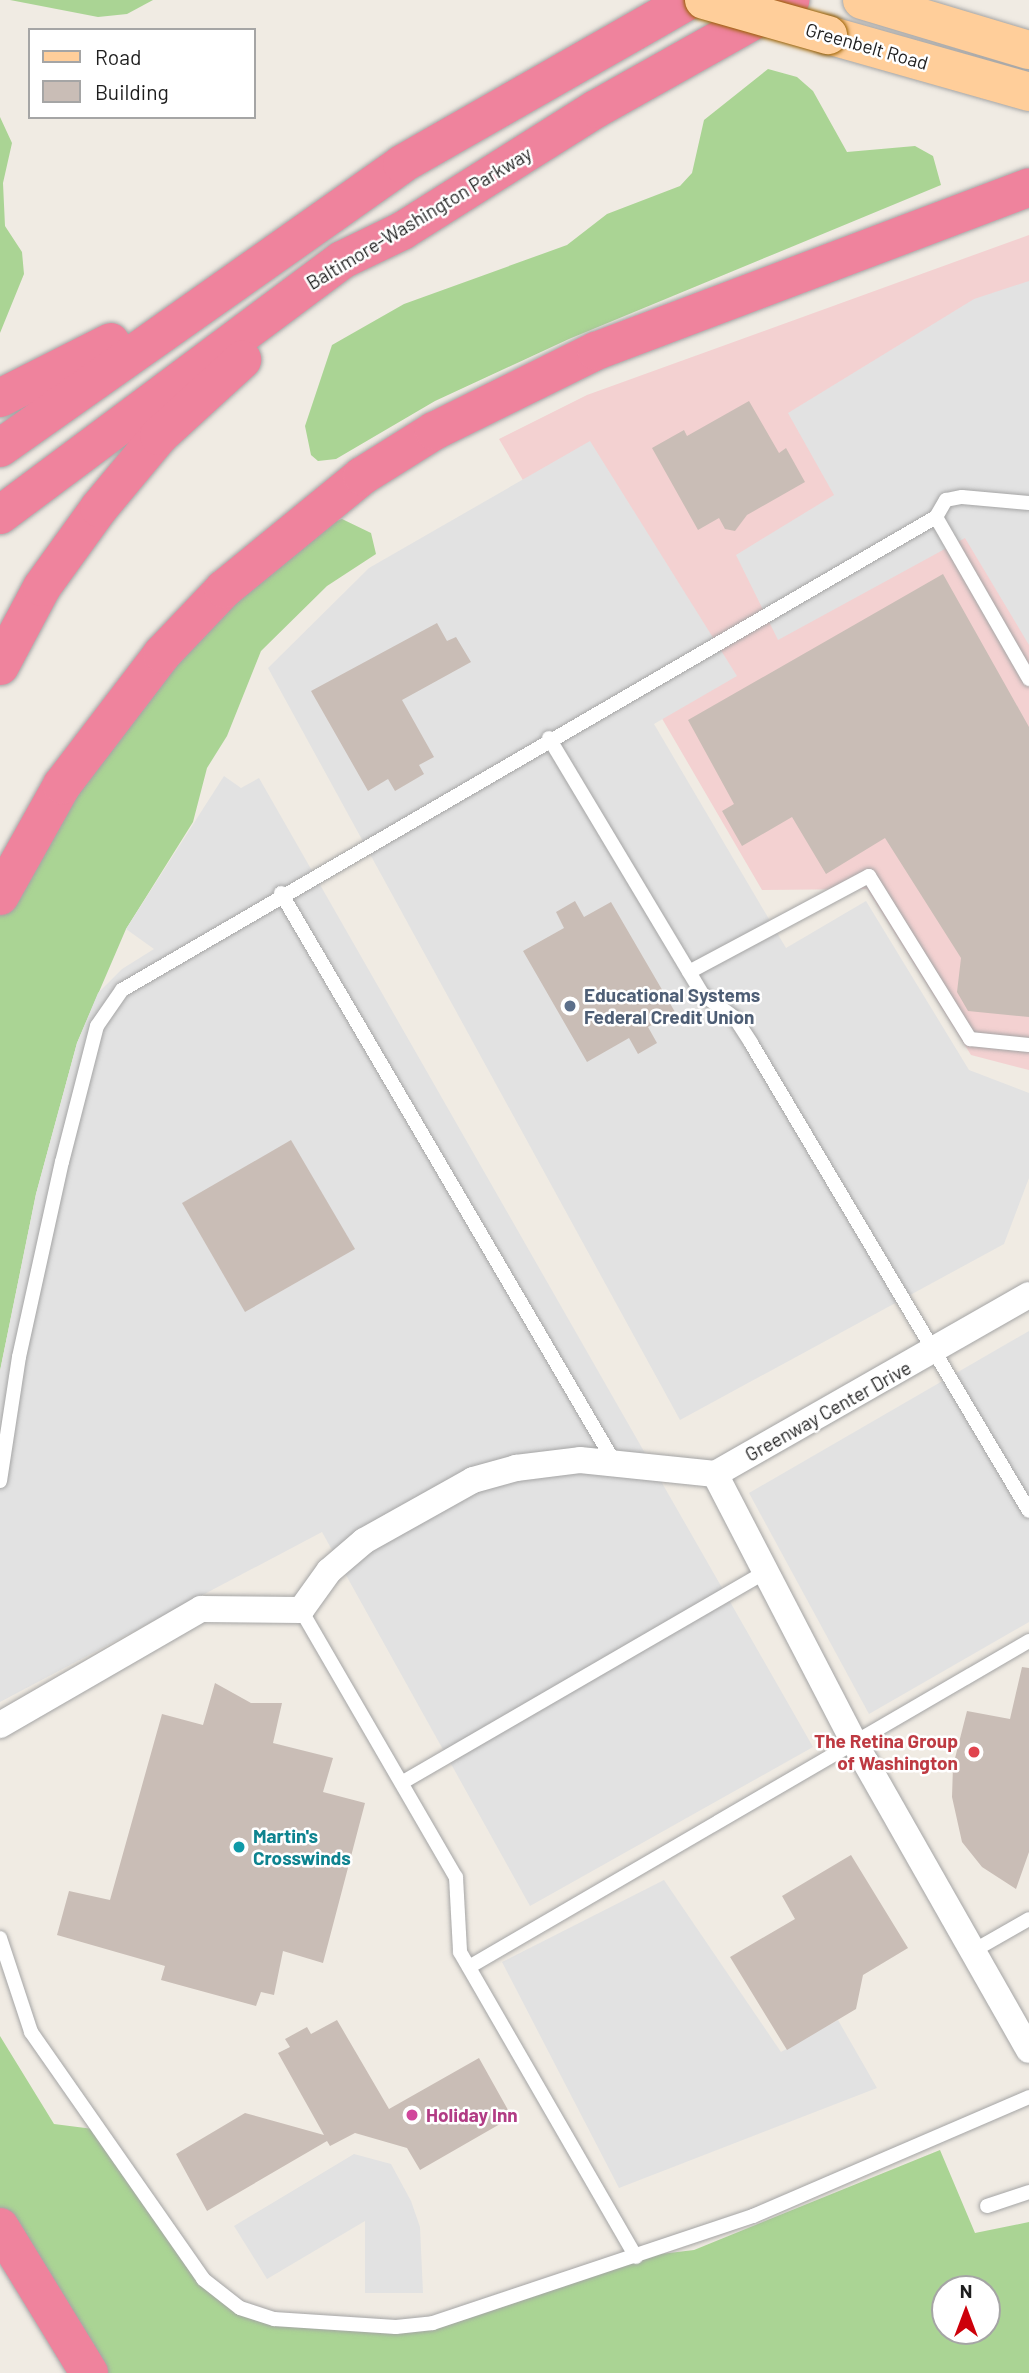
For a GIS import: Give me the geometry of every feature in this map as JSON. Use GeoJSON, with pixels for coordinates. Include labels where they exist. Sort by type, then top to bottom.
{"type":"FeatureCollection","features":[{"type":"Feature","properties":{"kind":"highway","name":"Baltimore-Washington Parkway"},"geometry":{"type":"LineString","coordinates":[[0,515],[342,260],[402,231],[596,109],[790,0]]}},
{"type":"Feature","properties":{"kind":"highway"},"geometry":{"type":"LineString","coordinates":[[0,398],[98,351],[258,246],[678,4]]}},
{"type":"Feature","properties":{"kind":"highway"},"geometry":{"type":"LineString","coordinates":[[0,448],[402,164]]}},
{"type":"Feature","properties":{"kind":"highway"},"geometry":{"type":"LineString","coordinates":[[0,896],[62,785],[162,654],[224,589],[362,476],[434,431],[596,351],[1029,187]]}},
{"type":"Feature","properties":{"kind":"highway"},"geometry":{"type":"LineString","coordinates":[[0,666],[42,587],[159,436],[218,377],[355,276],[402,231]]}},
{"type":"Feature","properties":{"kind":"highway"},"geometry":{"type":"LineString","coordinates":[[0,2227],[89,2373]]}},
{"type":"Feature","properties":{"kind":"highway"},"geometry":{"type":"LineString","coordinates":[[0,2278],[70,2373]]}},
{"type":"Feature","properties":{"kind":"main road","name":"Greenbelt Road"},"geometry":{"type":"LineString","coordinates":[[704,0],[1029,92]]}},
{"type":"Feature","properties":{"kind":"main road"},"geometry":{"type":"LineString","coordinates":[[871,3],[1029,50]]}},
{"type":"Feature","properties":{"kind":"street","name":"Greenway Center Drive"},"geometry":{"type":"LineString","coordinates":[[715,1474],[1029,1295]]}},
{"type":"Feature","properties":{"kind":"street"},"geometry":{"type":"LineString","coordinates":[[0,1725],[201,1609],[301,1610],[338,1562],[416,1508],[516,1468],[613,1460],[715,1474],[763,1573],[854,1742],[1029,2050]]}},
{"type":"Feature","properties":{"kind":"lane"},"geometry":{"type":"LineString","coordinates":[[0,1481],[45,1235],[91,1047],[106,1008],[139,976],[936,517],[946,500],[962,497],[1029,503]]}},
{"type":"Feature","properties":{"kind":"lane"},"geometry":{"type":"LineString","coordinates":[[936,517],[1029,679]]}},
{"type":"Feature","properties":{"kind":"lane"},"geometry":{"type":"LineString","coordinates":[[549,738],[702,993],[735,1018],[936,1350],[1029,1511]]}},
{"type":"Feature","properties":{"kind":"lane"},"geometry":{"type":"LineString","coordinates":[[689,972],[869,876],[970,1039],[1029,1045]]}},
{"type":"Feature","properties":{"kind":"lane"},"geometry":{"type":"LineString","coordinates":[[282,893],[613,1460]]}},
{"type":"Feature","properties":{"kind":"lane"},"geometry":{"type":"LineString","coordinates":[[403,1782],[763,1573]]}},
{"type":"Feature","properties":{"kind":"lane"},"geometry":{"type":"LineString","coordinates":[[301,1610],[456,1877],[460,1952],[636,2257]]}},
{"type":"Feature","properties":{"kind":"lane"},"geometry":{"type":"LineString","coordinates":[[468,1967],[1029,1641]]}},
{"type":"Feature","properties":{"kind":"lane"},"geometry":{"type":"LineString","coordinates":[[973,1951],[1029,1919]]}},
{"type":"Feature","properties":{"kind":"lane"},"geometry":{"type":"LineString","coordinates":[[0,1938],[31,2032],[203,2279],[240,2308],[274,2319],[418,2326],[636,2257],[753,2216],[1029,2097]]}},
{"type":"Feature","properties":{"kind":"lane"},"geometry":{"type":"LineString","coordinates":[[987,2206],[1029,2192]]}},
{"type":"Feature","properties":{"kind":"shaded area"},"geometry":{"type":"Polygon","coordinates":[[[1029,235],[1029,1070],[971,1055],[867,889],[762,890],[499,439],[587,395],[1029,235]]]}},
{"type":"Feature","properties":{"kind":"shaded area"},"geometry":{"type":"Polygon","coordinates":[[[1029,281],[1029,645],[965,538],[778,640],[736,555],[834,495],[788,413],[974,299],[1029,281]]]}},
{"type":"Feature","properties":{"kind":"shaded area"},"geometry":{"type":"Polygon","coordinates":[[[590,441],[737,676],[654,724],[786,948],[866,901],[969,1070],[1029,1093],[1029,1178],[1004,1244],[680,1420],[268,668],[369,568],[590,441]]]}},
{"type":"Feature","properties":{"kind":"shaded area"},"geometry":{"type":"Polygon","coordinates":[[[224,776],[241,788],[259,778],[813,1747],[530,1906],[322,1532],[0,1702],[0,1371],[36,1194],[77,1043],[98,993],[122,969],[154,949],[126,929],[224,776]]]}},
{"type":"Feature","properties":{"kind":"shaded area"},"geometry":{"type":"Polygon","coordinates":[[[1029,1331],[1029,1622],[869,1714],[749,1493],[1029,1331]]]}},
{"type":"Feature","properties":{"kind":"shaded area"},"geometry":{"type":"Polygon","coordinates":[[[664,1880],[781,2052],[838,2020],[877,2088],[619,2188],[502,1962],[664,1880]]]}},
{"type":"Feature","properties":{"kind":"shaded area"},"geometry":{"type":"Polygon","coordinates":[[[354,2154],[391,2164],[411,2201],[420,2227],[423,2293],[365,2293],[365,2221],[267,2279],[234,2226],[354,2154]]]}},
{"type":"Feature","properties":{"kind":"green space"},"geometry":{"type":"Polygon","coordinates":[[[10,0],[153,0],[127,14],[98,17],[10,0]]]}},
{"type":"Feature","properties":{"kind":"green space"},"geometry":{"type":"Polygon","coordinates":[[[768,69],[797,77],[813,91],[847,152],[915,146],[933,156],[941,185],[569,339],[435,401],[336,459],[318,461],[311,455],[305,426],[332,345],[404,304],[567,245],[607,214],[680,186],[692,173],[704,120],[768,69]]]}},
{"type":"Feature","properties":{"kind":"green space"},"geometry":{"type":"Polygon","coordinates":[[[0,117],[12,143],[3,183],[5,226],[22,252],[24,274],[0,333],[0,117]]]}},
{"type":"Feature","properties":{"kind":"green space"},"geometry":{"type":"Polygon","coordinates":[[[342,519],[371,533],[376,554],[327,586],[261,651],[227,736],[207,768],[193,822],[126,929],[77,1043],[36,1194],[0,1371],[0,896],[162,654],[328,524],[342,519]]]}},
{"type":"Feature","properties":{"kind":"green space"},"geometry":{"type":"Polygon","coordinates":[[[0,2036],[54,2124],[101,2130],[203,2279],[240,2308],[396,2327],[636,2257],[694,2250],[940,2150],[975,2233],[1029,2222],[1029,2373],[107,2373],[0,2227],[0,2036]]]}},
{"type":"Feature","properties":{"kind":"building"},"geometry":{"type":"Polygon","coordinates":[[[749,401],[779,453],[786,448],[805,482],[747,515],[735,531],[725,529],[719,518],[698,530],[652,448],[684,430],[687,436],[749,401]]]}},
{"type":"Feature","properties":{"kind":"building"},"geometry":{"type":"Polygon","coordinates":[[[943,574],[1029,727],[1029,1017],[968,1011],[957,992],[961,958],[885,838],[826,874],[792,817],[742,846],[722,811],[734,804],[688,720],[943,574]]]}},
{"type":"Feature","properties":{"kind":"building"},"geometry":{"type":"Polygon","coordinates":[[[437,623],[447,641],[456,637],[471,662],[402,700],[434,757],[419,765],[424,774],[395,791],[388,779],[368,791],[311,691],[437,623]]]}},
{"type":"Feature","properties":{"kind":"building"},"geometry":{"type":"Polygon","coordinates":[[[575,901],[584,917],[611,902],[675,1012],[648,1027],[657,1043],[638,1054],[629,1038],[587,1062],[523,951],[564,928],[556,912],[575,901]]]}},
{"type":"Feature","properties":{"kind":"building"},"geometry":{"type":"Polygon","coordinates":[[[291,1140],[355,1249],[245,1312],[182,1203],[291,1140]]]}},
{"type":"Feature","properties":{"kind":"building"},"geometry":{"type":"Polygon","coordinates":[[[1022,1667],[1029,1668],[1029,1852],[1016,1889],[982,1867],[962,1842],[952,1797],[953,1766],[967,1711],[1010,1719],[1022,1667]]]}},
{"type":"Feature","properties":{"kind":"building","name":"Martin's Crosswinds"},"geometry":{"type":"Polygon","coordinates":[[[215,1683],[251,1703],[282,1703],[273,1743],[333,1758],[323,1792],[365,1803],[323,1963],[283,1951],[274,1995],[261,1992],[256,2006],[161,1980],[165,1966],[57,1935],[69,1891],[110,1900],[162,1714],[203,1725],[215,1683]]]}},
{"type":"Feature","properties":{"kind":"building"},"geometry":{"type":"Polygon","coordinates":[[[851,1855],[908,1948],[863,1975],[856,2009],[787,2050],[730,1957],[795,1919],[782,1896],[851,1855]]]}},
{"type":"Feature","properties":{"kind":"building","name":"Holiday Inn"},"geometry":{"type":"Polygon","coordinates":[[[337,2020],[389,2109],[479,2058],[512,2117],[420,2170],[407,2148],[355,2133],[330,2146],[327,2141],[207,2211],[176,2154],[245,2113],[324,2135],[278,2053],[290,2047],[285,2039],[307,2027],[311,2034],[337,2020]]]}},
{"type":"Feature","properties":{"kind":"place","name":"Educational Systems Federal Credit Union"},"geometry":{"type":"Point","coordinates":[570,1006]}},
{"type":"Feature","properties":{"kind":"place","name":"The Retina Group of Washington"},"geometry":{"type":"Point","coordinates":[974,1752]}},
{"type":"Feature","properties":{"kind":"place","name":"Martin's Crosswinds"},"geometry":{"type":"Point","coordinates":[239,1847]}},
{"type":"Feature","properties":{"kind":"place","name":"Holiday Inn"},"geometry":{"type":"Point","coordinates":[412,2115]}}]}
